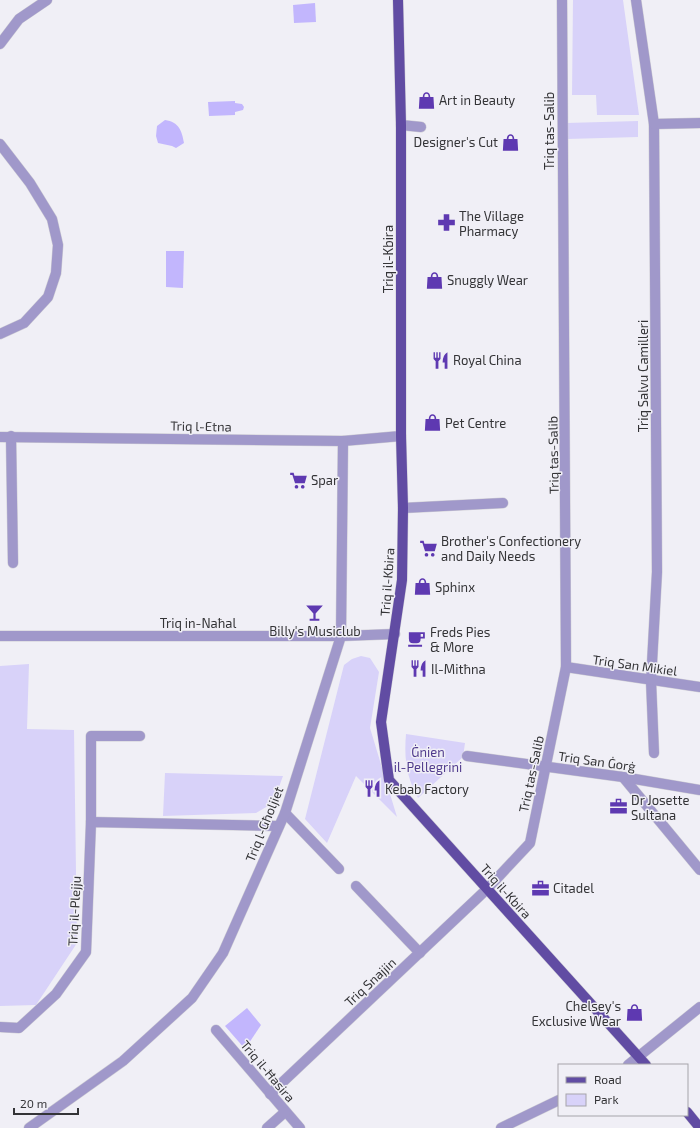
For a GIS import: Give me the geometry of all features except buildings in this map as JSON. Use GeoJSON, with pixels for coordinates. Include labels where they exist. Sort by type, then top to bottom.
{"type":"FeatureCollection","features":[{"type":"Feature","properties":{"kind":"main road","name":"Triq il-Kbira"},"geometry":{"type":"LineString","coordinates":[[398,0],[401,125],[401,436],[403,508],[402,580],[381,722],[389,780],[645,1064]]}},
{"type":"Feature","properties":{"kind":"main road"},"geometry":{"type":"LineString","coordinates":[[688,1113],[700,1128]]}},
{"type":"Feature","properties":{"kind":"street"},"geometry":{"type":"LineString","coordinates":[[0,44],[18,19],[47,0]]}},
{"type":"Feature","properties":{"kind":"street","name":"Triq tas-Salib"},"geometry":{"type":"LineString","coordinates":[[487,889],[530,843],[566,668],[562,0]]}},
{"type":"Feature","properties":{"kind":"street","name":"Triq Salvu Camilleri"},"geometry":{"type":"LineString","coordinates":[[636,0],[654,124],[657,572],[651,681],[654,753]]}},
{"type":"Feature","properties":{"kind":"street"},"geometry":{"type":"LineString","coordinates":[[654,124],[700,123]]}},
{"type":"Feature","properties":{"kind":"street"},"geometry":{"type":"LineString","coordinates":[[401,125],[421,127]]}},
{"type":"Feature","properties":{"kind":"street"},"geometry":{"type":"LineString","coordinates":[[0,144],[30,184],[52,219],[58,245],[56,274],[48,297],[24,323],[0,334]]}},
{"type":"Feature","properties":{"kind":"street"},"geometry":{"type":"LineString","coordinates":[[11,436],[12,564]]}},
{"type":"Feature","properties":{"kind":"street","name":"Triq l-Etna"},"geometry":{"type":"LineString","coordinates":[[0,437],[343,441],[401,436]]}},
{"type":"Feature","properties":{"kind":"street","name":"Triq l-Għoljiet"},"geometry":{"type":"LineString","coordinates":[[29,1128],[123,1061],[192,998],[223,953],[285,813],[341,636],[343,441]]}},
{"type":"Feature","properties":{"kind":"street"},"geometry":{"type":"LineString","coordinates":[[403,508],[503,503]]}},
{"type":"Feature","properties":{"kind":"street","name":"Triq in-Naħal"},"geometry":{"type":"LineString","coordinates":[[0,636],[341,636],[395,634]]}},
{"type":"Feature","properties":{"kind":"street","name":"Triq San Mikiel"},"geometry":{"type":"LineString","coordinates":[[566,668],[700,687]]}},
{"type":"Feature","properties":{"kind":"street","name":"Triq il-Plejju"},"geometry":{"type":"LineString","coordinates":[[0,1028],[19,1028],[56,994],[86,952],[91,822],[91,736],[140,736]]}},
{"type":"Feature","properties":{"kind":"street","name":"Triq San Ġorġ"},"geometry":{"type":"LineString","coordinates":[[467,756],[623,777],[700,790]]}},
{"type":"Feature","properties":{"kind":"street"},"geometry":{"type":"LineString","coordinates":[[623,777],[700,870]]}},
{"type":"Feature","properties":{"kind":"street"},"geometry":{"type":"LineString","coordinates":[[285,813],[339,869]]}},
{"type":"Feature","properties":{"kind":"street"},"geometry":{"type":"LineString","coordinates":[[91,822],[279,826]]}},
{"type":"Feature","properties":{"kind":"street"},"geometry":{"type":"LineString","coordinates":[[356,886],[420,953]]}},
{"type":"Feature","properties":{"kind":"street","name":"Triq Snajjin"},"geometry":{"type":"LineString","coordinates":[[270,1094],[487,889]]}},
{"type":"Feature","properties":{"kind":"street"},"geometry":{"type":"LineString","coordinates":[[629,1064],[700,1007]]}},
{"type":"Feature","properties":{"kind":"street","name":"Triq il-Ħasira"},"geometry":{"type":"LineString","coordinates":[[216,1030],[300,1128]]}},
{"type":"Feature","properties":{"kind":"street"},"geometry":{"type":"LineString","coordinates":[[501,1128],[558,1100]]}},
{"type":"Feature","properties":{"kind":"street"},"geometry":{"type":"LineString","coordinates":[[267,1128],[285,1112]]}},
{"type":"Feature","properties":{"kind":"green space"},"geometry":{"type":"Polygon","coordinates":[[[573,0],[623,0],[639,115],[597,115],[596,95],[572,95],[573,0]]]}},
{"type":"Feature","properties":{"kind":"green space"},"geometry":{"type":"Polygon","coordinates":[[[638,121],[638,137],[567,139],[566,123],[638,121]]]}},
{"type":"Feature","properties":{"kind":"green space"},"geometry":{"type":"Polygon","coordinates":[[[361,656],[370,658],[379,672],[370,728],[397,817],[356,776],[327,843],[305,819],[344,665],[352,659],[361,656]]]}},
{"type":"Feature","properties":{"kind":"green space"},"geometry":{"type":"Polygon","coordinates":[[[29,664],[27,729],[74,730],[77,943],[36,1005],[0,1006],[0,666],[29,664]]]}},
{"type":"Feature","properties":{"kind":"green space","name":"Ġnien il-Pellegrini"},"geometry":{"type":"Polygon","coordinates":[[[406,734],[465,743],[463,757],[418,798],[408,774],[405,751],[406,734]]]}},
{"type":"Feature","properties":{"kind":"green space"},"geometry":{"type":"Polygon","coordinates":[[[165,773],[283,776],[273,803],[256,813],[163,816],[165,773]]]}},
{"type":"Feature","properties":{"kind":"shaded area"},"geometry":{"type":"Polygon","coordinates":[[[315,3],[316,22],[294,23],[293,5],[315,3]]]}},
{"type":"Feature","properties":{"kind":"shaded area"},"geometry":{"type":"Polygon","coordinates":[[[235,101],[235,103],[242,104],[244,107],[243,110],[235,112],[235,115],[209,116],[208,102],[235,101]]]}},
{"type":"Feature","properties":{"kind":"shaded area"},"geometry":{"type":"Polygon","coordinates":[[[165,120],[177,125],[181,131],[184,143],[176,148],[158,143],[156,136],[157,126],[165,120]]]}},
{"type":"Feature","properties":{"kind":"shaded area"},"geometry":{"type":"Polygon","coordinates":[[[166,251],[184,251],[183,288],[166,287],[166,251]]]}},
{"type":"Feature","properties":{"kind":"shaded area"},"geometry":{"type":"Polygon","coordinates":[[[247,1008],[261,1025],[245,1049],[225,1026],[247,1008]]]}},
{"type":"Feature","properties":{"kind":"place","name":"Art in Beauty"},"geometry":{"type":"Point","coordinates":[426,100]}},
{"type":"Feature","properties":{"kind":"place","name":"Designer's Cut"},"geometry":{"type":"Point","coordinates":[511,142]}},
{"type":"Feature","properties":{"kind":"place","name":"The Village Pharmacy"},"geometry":{"type":"Point","coordinates":[446,223]}},
{"type":"Feature","properties":{"kind":"place","name":"Snuggly Wear"},"geometry":{"type":"Point","coordinates":[434,280]}},
{"type":"Feature","properties":{"kind":"place","name":"Royal China"},"geometry":{"type":"Point","coordinates":[440,360]}},
{"type":"Feature","properties":{"kind":"place","name":"Pet Centre"},"geometry":{"type":"Point","coordinates":[432,423]}},
{"type":"Feature","properties":{"kind":"place","name":"Spar"},"geometry":{"type":"Point","coordinates":[298,480]}},
{"type":"Feature","properties":{"kind":"place","name":"Brother's Confectionery and Daily Needs"},"geometry":{"type":"Point","coordinates":[428,548]}},
{"type":"Feature","properties":{"kind":"place","name":"Sphinx"},"geometry":{"type":"Point","coordinates":[422,587]}},
{"type":"Feature","properties":{"kind":"place","name":"Billy's Musiclub"},"geometry":{"type":"Point","coordinates":[315,612]}},
{"type":"Feature","properties":{"kind":"place","name":"Freds Pies & More"},"geometry":{"type":"Point","coordinates":[417,639]}},
{"type":"Feature","properties":{"kind":"place","name":"Il-Mitħna"},"geometry":{"type":"Point","coordinates":[418,669]}},
{"type":"Feature","properties":{"kind":"place","name":"Kebab Factory"},"geometry":{"type":"Point","coordinates":[372,789]}},
{"type":"Feature","properties":{"kind":"place","name":"Dr Josette Sultana"},"geometry":{"type":"Point","coordinates":[618,807]}},
{"type":"Feature","properties":{"kind":"place","name":"Citadel"},"geometry":{"type":"Point","coordinates":[540,888]}},
{"type":"Feature","properties":{"kind":"place","name":"Chelsey's Exclusive Wear"},"geometry":{"type":"Point","coordinates":[634,1013]}}]}
